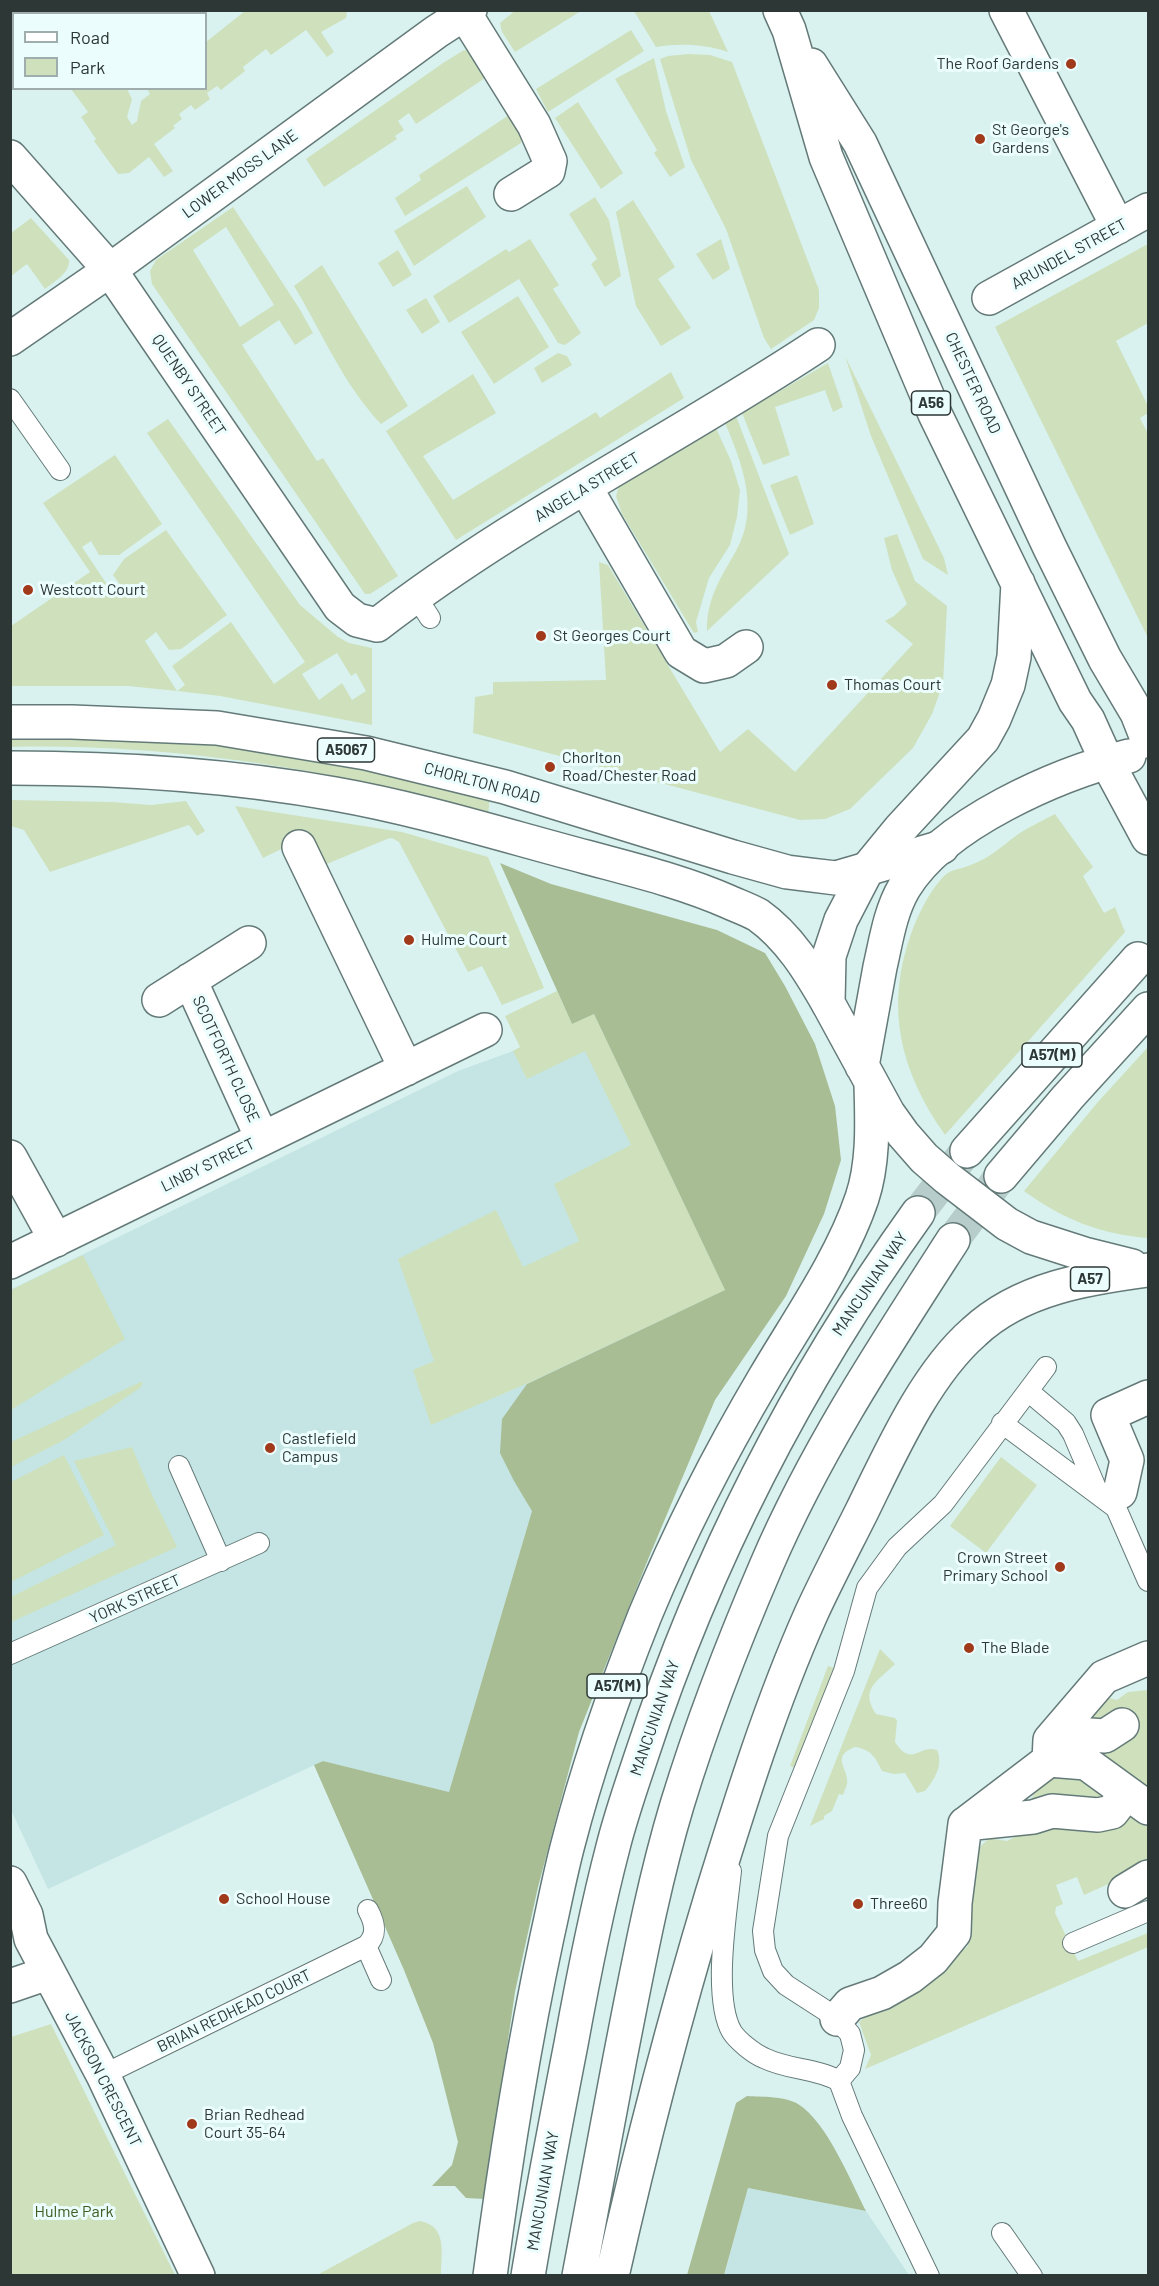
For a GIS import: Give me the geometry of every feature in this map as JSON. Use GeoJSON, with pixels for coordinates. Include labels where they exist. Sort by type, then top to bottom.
{"type":"FeatureCollection","features":[{"type":"Feature","properties":{"kind":"main road"},"geometry":{"type":"LineString","coordinates":[[1006,10],[1118,227]]}},
{"type":"Feature","properties":{"kind":"main road"},"geometry":{"type":"LineString","coordinates":[[467,12],[534,125],[550,161],[548,171],[512,194]]}},
{"type":"Feature","properties":{"kind":"main road","name":"LOWER MOSS LANE"},"geometry":{"type":"LineString","coordinates":[[10,339],[110,270],[428,21],[467,12]]}},
{"type":"Feature","properties":{"kind":"main road","name":"CHESTER ROAD"},"geometry":{"type":"LineString","coordinates":[[785,20],[826,157],[935,414],[1075,701],[1088,720],[1107,762],[1149,838]]}},
{"type":"Feature","properties":{"kind":"main road","name":"CHESTER ROAD"},"geometry":{"type":"LineString","coordinates":[[785,20],[860,143],[1050,548],[1105,659],[1137,713],[1149,741]]}},
{"type":"Feature","properties":{"kind":"main road","name":"QUENBY STREET"},"geometry":{"type":"LineString","coordinates":[[10,157],[110,270],[340,607],[357,620]]}},
{"type":"Feature","properties":{"kind":"main road","name":"ARUNDEL STREET"},"geometry":{"type":"LineString","coordinates":[[989,298],[1149,210]]}},
{"type":"Feature","properties":{"kind":"main road","name":"ANGELA STREET"},"geometry":{"type":"LineString","coordinates":[[357,620],[376,624],[423,606],[430,583],[819,345]]}},
{"type":"Feature","properties":{"kind":"main road"},"geometry":{"type":"LineString","coordinates":[[585,487],[681,652],[704,666],[726,661],[746,647]]}},
{"type":"Feature","properties":{"kind":"main road","name":"CHESTER ROAD"},"geometry":{"type":"LineString","coordinates":[[828,1003],[829,956],[841,920],[868,868],[983,739],[1002,698],[1012,666],[1016,639],[1018,583]]}},
{"type":"Feature","properties":{"kind":"main road","name":"CHORLTON ROAD"},"geometry":{"type":"LineString","coordinates":[[10,722],[217,728],[366,753],[505,787],[787,872],[836,878],[942,847]]}},
{"type":"Feature","properties":{"kind":"main road"},"geometry":{"type":"LineString","coordinates":[[866,1075],[886,940],[893,913],[904,888],[942,847],[963,829],[1007,802],[1107,762],[1149,751]]}},
{"type":"Feature","properties":{"kind":"main road"},"geometry":{"type":"LineString","coordinates":[[10,768],[81,768],[249,781],[336,794],[473,827],[611,864],[716,897],[757,915],[784,938],[809,970],[866,1075],[903,1134],[924,1158],[1006,1224],[1031,1237],[1056,1246],[1148,1270]]}},
{"type":"Feature","properties":{"kind":"main road"},"geometry":{"type":"LineString","coordinates":[[299,847],[406,1069]]}},
{"type":"Feature","properties":{"kind":"main road","name":"SCOTFORTH CLOSE"},"geometry":{"type":"LineString","coordinates":[[159,999],[249,943]]}},
{"type":"Feature","properties":{"kind":"main road","name":"A57(M)"},"geometry":{"type":"LineString","coordinates":[[967,1150],[1138,959]]}},
{"type":"Feature","properties":{"kind":"main road","name":"SCOTFORTH CLOSE"},"geometry":{"type":"LineString","coordinates":[[190,980],[262,1138]]}},
{"type":"Feature","properties":{"kind":"main road","name":"A57(M)"},"geometry":{"type":"LineString","coordinates":[[1001,1176],[1068,1097],[1149,1009]]}},
{"type":"Feature","properties":{"kind":"main road","name":"LINBY STREET"},"geometry":{"type":"LineString","coordinates":[[10,1262],[485,1030]]}},
{"type":"Feature","properties":{"kind":"main road","name":"A57(M)"},"geometry":{"type":"LineString","coordinates":[[490,2276],[504,2166],[531,2012],[567,1845],[606,1720],[647,1610],[686,1524],[731,1435],[848,1235],[863,1194],[872,1142],[866,1075]]}},
{"type":"Feature","properties":{"kind":"main road"},"geometry":{"type":"LineString","coordinates":[[10,1157],[56,1240]]}},
{"type":"Feature","properties":{"kind":"main road","name":"MANCUNIAN WAY"},"geometry":{"type":"LineString","coordinates":[[528,2276],[594,1925],[613,1845],[655,1714],[685,1633],[723,1545],[776,1438],[850,1311],[918,1213]]}},
{"type":"Feature","properties":{"kind":"main road"},"geometry":{"type":"LineString","coordinates":[[579,2276],[603,2140],[654,1892],[677,1806],[708,1712],[768,1562],[792,1511],[853,1400],[953,1240]]}},
{"type":"Feature","properties":{"kind":"main road","name":"A57"},"geometry":{"type":"LineString","coordinates":[[735,1820],[762,1741],[811,1615],[885,1463],[919,1403],[949,1358],[975,1330],[1007,1308],[1033,1296],[1072,1282],[1148,1270]]}},
{"type":"Feature","properties":{"kind":"main road"},"geometry":{"type":"LineString","coordinates":[[1109,1493],[1127,1460],[1108,1415],[1149,1397]]}},
{"type":"Feature","properties":{"kind":"main road"},"geometry":{"type":"LineString","coordinates":[[1050,1755],[1050,1740],[1104,1677],[1149,1658]]}},
{"type":"Feature","properties":{"kind":"main road"},"geometry":{"type":"LineString","coordinates":[[837,2019],[850,2004],[882,1993],[910,1977],[933,1959],[954,1933],[955,1903],[965,1824],[1050,1755],[1081,1743],[1090,1735],[1105,1736],[1122,1725]]}},
{"type":"Feature","properties":{"kind":"main road"},"geometry":{"type":"LineString","coordinates":[[965,1824],[1033,1817],[1052,1811],[1098,1815],[1112,1812],[1137,1801],[1086,1763],[1050,1755]]}},
{"type":"Feature","properties":{"kind":"main road"},"geometry":{"type":"LineString","coordinates":[[612,2276],[637,2164],[675,2019],[735,1820]]}},
{"type":"Feature","properties":{"kind":"main road","name":"JACKSON CRESCENT"},"geometry":{"type":"LineString","coordinates":[[10,1882],[26,1915],[31,1939],[103,2076],[198,2276]]}},
{"type":"Feature","properties":{"kind":"main road"},"geometry":{"type":"LineString","coordinates":[[10,1986],[48,1973]]}},
{"type":"Feature","properties":{"kind":"lane"},"geometry":{"type":"LineString","coordinates":[[10,399],[60,470]]}},
{"type":"Feature","properties":{"kind":"lane"},"geometry":{"type":"LineString","coordinates":[[839,2081],[850,2068],[854,2050],[850,2034],[837,2019],[786,1985],[774,1971],[765,1950],[763,1931],[778,1836],[840,1681],[867,1588],[897,1547],[943,1504],[1046,1367]]}},
{"type":"Feature","properties":{"kind":"lane"},"geometry":{"type":"LineString","coordinates":[[1028,1391],[1066,1424],[1073,1434],[1109,1493],[1149,1581]]}},
{"type":"Feature","properties":{"kind":"lane"},"geometry":{"type":"LineString","coordinates":[[1002,1423],[1109,1493]]}},
{"type":"Feature","properties":{"kind":"lane"},"geometry":{"type":"LineString","coordinates":[[179,1466],[221,1561]]}},
{"type":"Feature","properties":{"kind":"lane","name":"YORK STREET"},"geometry":{"type":"LineString","coordinates":[[10,1654],[259,1544]]}},
{"type":"Feature","properties":{"kind":"lane"},"geometry":{"type":"LineString","coordinates":[[735,1820],[722,1976],[726,2016],[733,2033],[761,2057],[775,2063],[828,2074],[839,2081],[852,2116],[929,2275]]}},
{"type":"Feature","properties":{"kind":"lane"},"geometry":{"type":"LineString","coordinates":[[1073,1943],[1141,1893]]}},
{"type":"Feature","properties":{"kind":"lane"},"geometry":{"type":"LineString","coordinates":[[368,1910],[374,1921],[374,1931],[372,1941],[366,1946],[381,1980]]}},
{"type":"Feature","properties":{"kind":"lane","name":"BRIAN REDHEAD COURT"},"geometry":{"type":"LineString","coordinates":[[103,2076],[366,1946]]}},
{"type":"Feature","properties":{"kind":"lane"},"geometry":{"type":"LineString","coordinates":[[1002,2233],[1032,2276]]}},
{"type":"Feature","properties":{"kind":"shaded area","name":"Castlefield Campus"},"geometry":{"type":"Polygon","coordinates":[[[594,1014],[725,1290],[527,1384],[532,1511],[449,1792],[323,1761],[48,1889],[11,1810],[10,1290],[458,1071],[513,1051],[594,1014]]]}},
{"type":"Feature","properties":{"kind":"shaded area"},"geometry":{"type":"Polygon","coordinates":[[[748,2188],[866,2211],[909,2275],[724,2276],[748,2188]]]}},
{"type":"Feature","properties":{"kind":"green space"},"geometry":{"type":"Polygon","coordinates":[[[516,10],[581,11],[515,52],[502,32],[500,23],[516,10]]]}},
{"type":"Feature","properties":{"kind":"green space"},"geometry":{"type":"Polygon","coordinates":[[[245,11],[347,11],[346,18],[321,32],[334,52],[327,57],[306,30],[271,55],[266,49],[243,67],[245,71],[221,90],[217,86],[207,93],[210,99],[195,110],[191,105],[179,114],[182,119],[173,126],[175,128],[154,144],[173,171],[164,177],[149,157],[129,173],[118,174],[94,141],[96,139],[81,117],[88,112],[72,90],[128,90],[132,99],[127,117],[132,125],[137,121],[141,101],[150,94],[148,90],[207,90],[207,41],[245,11]]]}},
{"type":"Feature","properties":{"kind":"green space"},"geometry":{"type":"Polygon","coordinates":[[[634,11],[709,11],[728,52],[692,45],[656,47],[634,11]]]}},
{"type":"Feature","properties":{"kind":"green space"},"geometry":{"type":"Polygon","coordinates":[[[631,30],[644,51],[548,112],[536,89],[631,30]]]}},
{"type":"Feature","properties":{"kind":"green space"},"geometry":{"type":"Polygon","coordinates":[[[464,50],[472,52],[488,76],[416,124],[409,113],[398,121],[404,130],[395,136],[397,139],[324,187],[306,159],[464,50]]]}},
{"type":"Feature","properties":{"kind":"green space"},"geometry":{"type":"Polygon","coordinates":[[[689,54],[710,55],[732,62],[819,290],[819,308],[814,320],[771,349],[764,338],[726,229],[691,160],[660,59],[689,54]]]}},
{"type":"Feature","properties":{"kind":"green space"},"geometry":{"type":"Polygon","coordinates":[[[654,58],[666,111],[685,167],[670,177],[654,153],[657,150],[615,79],[654,58]]]}},
{"type":"Feature","properties":{"kind":"green space"},"geometry":{"type":"Polygon","coordinates":[[[578,102],[623,173],[601,189],[555,118],[578,102]]]}},
{"type":"Feature","properties":{"kind":"green space"},"geometry":{"type":"Polygon","coordinates":[[[512,113],[523,132],[521,143],[405,216],[395,198],[421,180],[419,175],[512,113]]]}},
{"type":"Feature","properties":{"kind":"green space"},"geometry":{"type":"Polygon","coordinates":[[[467,186],[486,217],[414,266],[394,231],[467,186]]]}},
{"type":"Feature","properties":{"kind":"green space"},"geometry":{"type":"Polygon","coordinates":[[[595,197],[609,220],[621,276],[605,287],[591,264],[597,259],[569,214],[595,197]]]}},
{"type":"Feature","properties":{"kind":"green space"},"geometry":{"type":"Polygon","coordinates":[[[633,200],[675,267],[658,279],[691,328],[661,346],[636,306],[616,212],[633,200]]]}},
{"type":"Feature","properties":{"kind":"green space"},"geometry":{"type":"Polygon","coordinates":[[[233,207],[313,333],[295,345],[279,320],[242,345],[317,461],[323,458],[398,576],[370,594],[365,594],[152,284],[150,271],[156,260],[233,207]],[[226,227],[193,250],[240,327],[274,305],[226,227]]]}},
{"type":"Feature","properties":{"kind":"green space"},"geometry":{"type":"Polygon","coordinates":[[[31,218],[69,260],[64,273],[45,289],[27,264],[11,276],[11,233],[31,218]]]}},
{"type":"Feature","properties":{"kind":"green space"},"geometry":{"type":"Polygon","coordinates":[[[530,239],[559,285],[553,289],[581,333],[565,345],[558,343],[519,279],[449,323],[433,296],[506,249],[509,252],[530,239]]]}},
{"type":"Feature","properties":{"kind":"green space"},"geometry":{"type":"Polygon","coordinates":[[[721,239],[730,269],[713,280],[696,254],[721,239]]]}},
{"type":"Feature","properties":{"kind":"green space"},"geometry":{"type":"Polygon","coordinates":[[[1148,244],[1148,323],[1116,341],[1148,406],[1148,413],[1140,418],[1148,434],[1148,638],[995,327],[1148,244]]]}},
{"type":"Feature","properties":{"kind":"green space"},"geometry":{"type":"Polygon","coordinates":[[[398,250],[412,275],[393,287],[378,263],[398,250]]]}},
{"type":"Feature","properties":{"kind":"green space"},"geometry":{"type":"Polygon","coordinates":[[[322,265],[408,406],[381,424],[344,375],[294,286],[322,265]]]}},
{"type":"Feature","properties":{"kind":"green space"},"geometry":{"type":"Polygon","coordinates":[[[518,296],[549,347],[494,384],[461,332],[518,296]]]}},
{"type":"Feature","properties":{"kind":"green space"},"geometry":{"type":"Polygon","coordinates":[[[426,298],[440,322],[422,334],[406,310],[426,298]]]}},
{"type":"Feature","properties":{"kind":"green space"},"geometry":{"type":"Polygon","coordinates":[[[558,353],[567,356],[572,365],[542,383],[534,368],[558,353]]]}},
{"type":"Feature","properties":{"kind":"green space"},"geometry":{"type":"Polygon","coordinates":[[[845,356],[944,558],[948,575],[923,559],[871,436],[845,356]]]}},
{"type":"Feature","properties":{"kind":"green space"},"geometry":{"type":"Polygon","coordinates":[[[828,363],[843,407],[833,412],[825,390],[775,407],[790,455],[763,465],[742,413],[828,363]]]}},
{"type":"Feature","properties":{"kind":"green space"},"geometry":{"type":"Polygon","coordinates":[[[671,372],[684,398],[456,540],[386,431],[473,374],[496,413],[423,456],[453,500],[596,412],[600,418],[671,372]]]}},
{"type":"Feature","properties":{"kind":"green space"},"geometry":{"type":"Polygon","coordinates":[[[736,416],[789,554],[707,631],[712,599],[743,535],[747,519],[746,486],[725,423],[736,416]]]}},
{"type":"Feature","properties":{"kind":"green space"},"geometry":{"type":"Polygon","coordinates":[[[168,419],[300,605],[338,637],[349,643],[372,648],[372,725],[220,696],[177,691],[185,685],[172,666],[231,622],[274,684],[305,662],[147,433],[168,419]],[[337,653],[302,674],[319,700],[342,683],[352,700],[366,691],[356,673],[351,676],[337,653]]]}},
{"type":"Feature","properties":{"kind":"green space"},"geometry":{"type":"Polygon","coordinates":[[[716,428],[731,461],[740,490],[737,517],[730,545],[709,578],[696,622],[698,632],[694,633],[622,514],[616,496],[619,486],[716,428]]]}},
{"type":"Feature","properties":{"kind":"green space"},"geometry":{"type":"Polygon","coordinates":[[[115,455],[162,524],[119,555],[99,555],[91,541],[82,547],[112,592],[121,586],[113,575],[124,559],[166,530],[227,615],[181,649],[169,650],[156,632],[145,641],[177,691],[128,686],[11,686],[11,626],[90,572],[43,503],[115,455]]]}},
{"type":"Feature","properties":{"kind":"green space"},"geometry":{"type":"Polygon","coordinates":[[[797,475],[814,524],[790,535],[770,485],[797,475]]]}},
{"type":"Feature","properties":{"kind":"green space"},"geometry":{"type":"Polygon","coordinates":[[[897,534],[915,581],[947,606],[943,684],[932,714],[913,748],[850,809],[825,819],[800,820],[473,733],[475,697],[493,694],[493,682],[606,680],[599,562],[608,565],[720,752],[748,729],[795,772],[913,644],[885,621],[907,604],[892,570],[884,538],[897,534]]]}},
{"type":"Feature","properties":{"kind":"green space"},"geometry":{"type":"Polygon","coordinates":[[[10,729],[99,730],[333,758],[490,798],[488,814],[348,779],[251,762],[90,747],[11,747],[10,729]]]}},
{"type":"Feature","properties":{"kind":"green space"},"geometry":{"type":"Polygon","coordinates":[[[11,800],[151,805],[186,801],[205,831],[197,836],[189,825],[50,872],[24,830],[11,826],[11,800]]]}},
{"type":"Feature","properties":{"kind":"green space"},"geometry":{"type":"Polygon","coordinates":[[[235,806],[402,832],[488,857],[544,988],[502,1005],[482,966],[468,972],[399,842],[392,838],[387,839],[322,866],[308,836],[263,858],[235,806]]]}},
{"type":"Feature","properties":{"kind":"green space"},"geometry":{"type":"Polygon","coordinates":[[[1055,814],[1093,867],[1083,876],[1104,913],[1115,907],[1125,932],[945,1135],[917,1087],[901,1038],[898,1012],[899,986],[912,931],[930,895],[947,873],[969,866],[986,857],[1023,831],[1055,814]]]}},
{"type":"Feature","properties":{"kind":"green space"},"geometry":{"type":"Polygon","coordinates":[[[500,863],[551,884],[717,930],[765,953],[815,1044],[835,1106],[841,1160],[824,1214],[786,1296],[715,1400],[579,1732],[538,1887],[515,1992],[485,2199],[466,2198],[455,2186],[432,2186],[452,2165],[458,2142],[433,2043],[404,1970],[314,1765],[323,1761],[449,1792],[532,1511],[500,1453],[502,1419],[527,1384],[725,1290],[594,1014],[572,1024],[500,863]]]}},
{"type":"Feature","properties":{"kind":"green space"},"geometry":{"type":"Polygon","coordinates":[[[557,991],[572,1024],[594,1014],[725,1290],[528,1383],[431,1425],[413,1370],[434,1361],[398,1259],[496,1210],[523,1267],[579,1241],[554,1184],[631,1145],[585,1051],[527,1079],[513,1051],[520,1047],[505,1016],[557,991]]]}},
{"type":"Feature","properties":{"kind":"green space"},"geometry":{"type":"Polygon","coordinates":[[[1148,1047],[1148,1238],[1114,1233],[1083,1224],[1068,1218],[1024,1191],[1097,1103],[1148,1047]]]}},
{"type":"Feature","properties":{"kind":"green space"},"geometry":{"type":"Polygon","coordinates":[[[83,1255],[125,1339],[11,1410],[11,1290],[83,1255]]]}},
{"type":"Feature","properties":{"kind":"green space"},"geometry":{"type":"Polygon","coordinates":[[[143,1381],[141,1387],[64,1440],[11,1467],[11,1442],[143,1381]]]}},
{"type":"Feature","properties":{"kind":"green space"},"geometry":{"type":"Polygon","coordinates":[[[132,1447],[177,1547],[11,1622],[11,1597],[116,1545],[74,1461],[132,1447]]]}},
{"type":"Feature","properties":{"kind":"green space"},"geometry":{"type":"Polygon","coordinates":[[[64,1455],[104,1535],[11,1582],[11,1482],[64,1455]]]}},
{"type":"Feature","properties":{"kind":"green space"},"geometry":{"type":"Polygon","coordinates":[[[1001,1457],[1037,1485],[986,1553],[950,1526],[1001,1457]]]}},
{"type":"Feature","properties":{"kind":"green space"},"geometry":{"type":"Polygon","coordinates":[[[880,1649],[895,1664],[873,1686],[869,1698],[871,1705],[876,1714],[895,1718],[897,1721],[895,1742],[901,1750],[916,1754],[925,1750],[937,1750],[939,1767],[925,1791],[917,1793],[905,1773],[894,1774],[882,1771],[872,1755],[865,1750],[855,1747],[848,1750],[842,1758],[847,1782],[843,1795],[839,1794],[832,1811],[824,1816],[824,1819],[810,1826],[880,1649]]]}},
{"type":"Feature","properties":{"kind":"green space"},"geometry":{"type":"Polygon","coordinates":[[[828,1666],[834,1668],[796,1768],[790,1766],[828,1666]]]}},
{"type":"Feature","properties":{"kind":"green space"},"geometry":{"type":"Polygon","coordinates":[[[1148,1690],[1148,1799],[1108,1770],[1077,1716],[1106,1697],[1117,1700],[1128,1692],[1148,1690]]]}},
{"type":"Feature","properties":{"kind":"green space"},"geometry":{"type":"Polygon","coordinates":[[[1082,1773],[1148,1816],[1148,1871],[1113,1882],[1084,1895],[1077,1877],[1056,1885],[1063,1904],[1056,1907],[1055,1913],[1078,1961],[1148,1933],[1148,1947],[865,2069],[871,2055],[859,2022],[884,2005],[912,1997],[924,1978],[935,1967],[968,1946],[975,1852],[989,1838],[1007,1841],[1034,1827],[1026,1811],[1035,1791],[1056,1775],[1082,1773]]]}},
{"type":"Feature","properties":{"kind":"green space","name":"Hulme Park"},"geometry":{"type":"Polygon","coordinates":[[[51,2024],[175,2275],[11,2275],[11,2037],[51,2024]]]}},
{"type":"Feature","properties":{"kind":"green space"},"geometry":{"type":"Polygon","coordinates":[[[747,2096],[773,2097],[793,2101],[809,2112],[837,2153],[866,2211],[748,2188],[724,2275],[687,2275],[736,2103],[747,2096]]]}},
{"type":"Feature","properties":{"kind":"green space"},"geometry":{"type":"Polygon","coordinates":[[[420,2221],[429,2224],[439,2235],[442,2250],[441,2275],[317,2275],[413,2223],[420,2221]]]}},
{"type":"Feature","properties":{"kind":"tunnel"},"geometry":{"type":"LineString","coordinates":[[918,1213],[963,1155]]}},
{"type":"Feature","properties":{"kind":"tunnel"},"geometry":{"type":"LineString","coordinates":[[953,1240],[1001,1176]]}},
{"type":"Feature","properties":{"kind":"place","name":"The Roof Gardens"},"geometry":{"type":"Point","coordinates":[1071,64]}},
{"type":"Feature","properties":{"kind":"place","name":"St George's Gardens"},"geometry":{"type":"Point","coordinates":[980,139]}},
{"type":"Feature","properties":{"kind":"place","name":"Westcott Court"},"geometry":{"type":"Point","coordinates":[28,590]}},
{"type":"Feature","properties":{"kind":"place","name":"St Georges Court"},"geometry":{"type":"Point","coordinates":[541,636]}},
{"type":"Feature","properties":{"kind":"place","name":"Thomas Court"},"geometry":{"type":"Point","coordinates":[832,685]}},
{"type":"Feature","properties":{"kind":"place","name":"Chorlton Road/Chester Road"},"geometry":{"type":"Point","coordinates":[550,767]}},
{"type":"Feature","properties":{"kind":"place","name":"Hulme Court"},"geometry":{"type":"Point","coordinates":[409,940]}},
{"type":"Feature","properties":{"kind":"place","name":"Castlefield Campus"},"geometry":{"type":"Point","coordinates":[270,1448]}},
{"type":"Feature","properties":{"kind":"place","name":"Crown Street Primary School"},"geometry":{"type":"Point","coordinates":[1060,1567]}},
{"type":"Feature","properties":{"kind":"place","name":"The Blade"},"geometry":{"type":"Point","coordinates":[969,1648]}},
{"type":"Feature","properties":{"kind":"place","name":"School House"},"geometry":{"type":"Point","coordinates":[224,1899]}},
{"type":"Feature","properties":{"kind":"place","name":"Three60"},"geometry":{"type":"Point","coordinates":[858,1904]}},
{"type":"Feature","properties":{"kind":"place","name":"Brian Redhead Court 35-64"},"geometry":{"type":"Point","coordinates":[192,2124]}}]}
